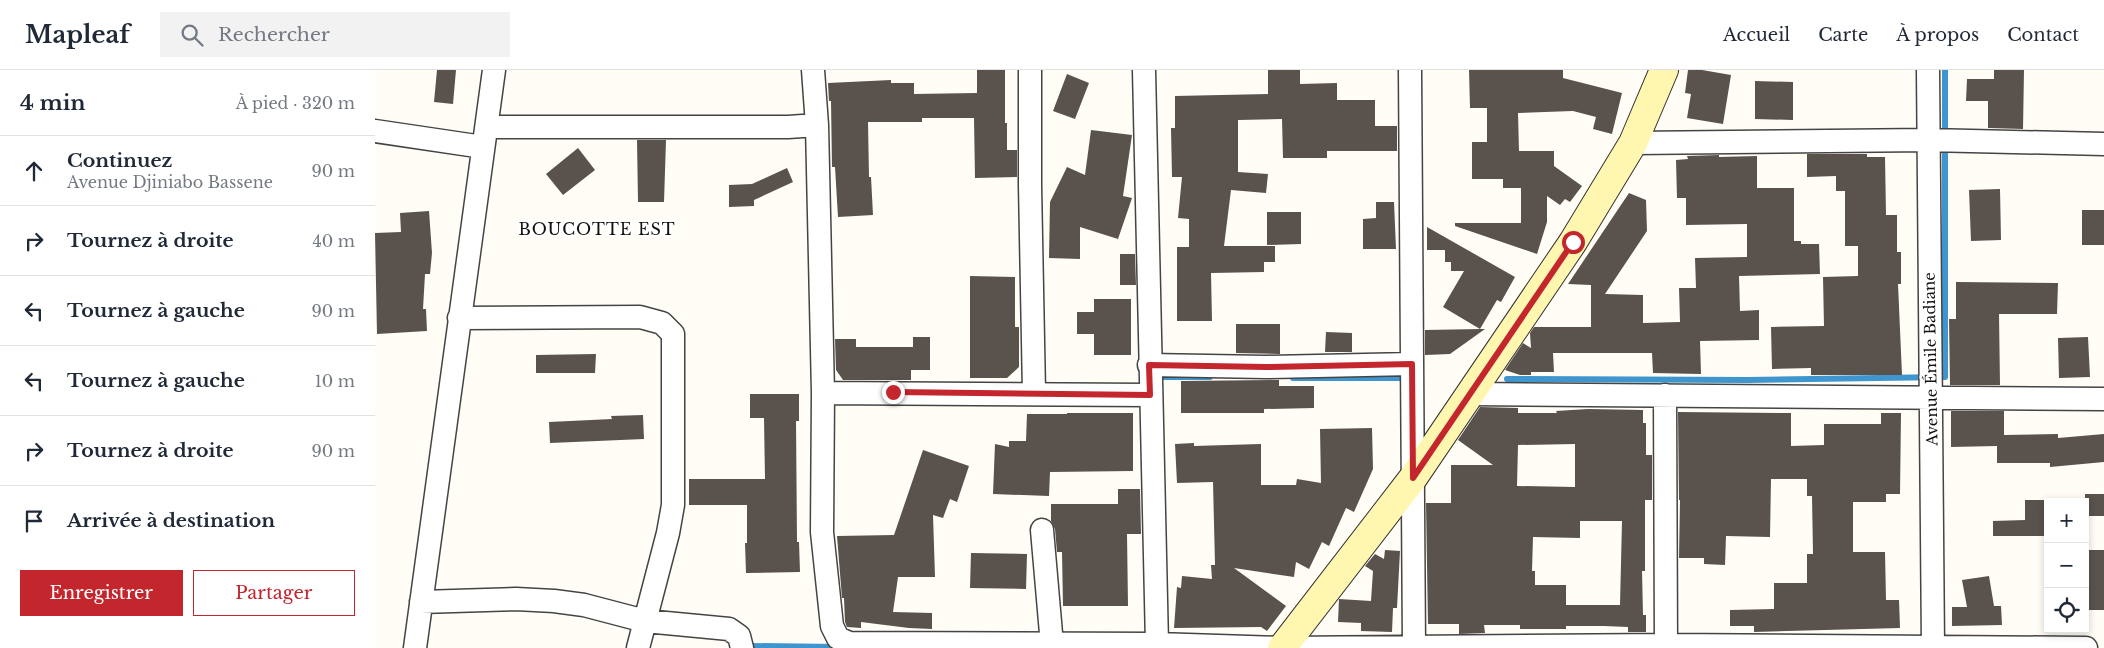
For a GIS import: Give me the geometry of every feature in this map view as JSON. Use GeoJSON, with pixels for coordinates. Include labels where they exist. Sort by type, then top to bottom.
{"type":"FeatureCollection","features":[{"type":"Feature","properties":{"kind":"main road"},"geometry":{"type":"LineString","coordinates":[[1282,648],[1413,478],[1573,242],[1633,143],[1664,70]]}},
{"type":"Feature","properties":{"kind":"street"},"geometry":{"type":"LineString","coordinates":[[415,648],[494,70]]}},
{"type":"Feature","properties":{"kind":"street"},"geometry":{"type":"LineString","coordinates":[[813,70],[817,125],[823,393],[822,532],[831,626],[838,638],[849,643],[1157,644],[1282,648],[2086,648]]}},
{"type":"Feature","properties":{"kind":"street"},"geometry":{"type":"LineString","coordinates":[[1030,70],[1034,393]]}},
{"type":"Feature","properties":{"kind":"street"},"geometry":{"type":"LineString","coordinates":[[1144,70],[1149,365],[1157,644]]}},
{"type":"Feature","properties":{"kind":"street"},"geometry":{"type":"LineString","coordinates":[[1410,70],[1414,648]]}},
{"type":"Feature","properties":{"kind":"street","name":"Avenue Émile Badiane"},"geometry":{"type":"LineString","coordinates":[[1929,70],[1933,647]]}},
{"type":"Feature","properties":{"kind":"street"},"geometry":{"type":"LineString","coordinates":[[375,131],[485,137],[817,125]]}},
{"type":"Feature","properties":{"kind":"street"},"geometry":{"type":"LineString","coordinates":[[1633,143],[1928,140],[2104,144]]}},
{"type":"Feature","properties":{"kind":"street"},"geometry":{"type":"LineString","coordinates":[[459,318],[640,317],[663,323],[673,334],[673,505],[668,533],[638,648]]}},
{"type":"Feature","properties":{"kind":"street"},"geometry":{"type":"LineString","coordinates":[[1149,365],[1266,367],[1412,364]]}},
{"type":"Feature","properties":{"kind":"street"},"geometry":{"type":"LineString","coordinates":[[823,393],[1150,395]]}},
{"type":"Feature","properties":{"kind":"street"},"geometry":{"type":"LineString","coordinates":[[1470,394],[2104,399]]}},
{"type":"Feature","properties":{"kind":"street"},"geometry":{"type":"LineString","coordinates":[[1665,395],[1666,647]]}},
{"type":"Feature","properties":{"kind":"street"},"geometry":{"type":"LineString","coordinates":[[1042,530],[1052,645]]}},
{"type":"Feature","properties":{"kind":"street"},"geometry":{"type":"LineString","coordinates":[[421,602],[516,599],[584,605],[645,621],[729,629],[739,636],[742,648]]}},
{"type":"Feature","properties":{"kind":"building"},"geometry":{"type":"Polygon","coordinates":[[[437,70],[456,70],[453,104],[434,102],[437,70]]]}},
{"type":"Feature","properties":{"kind":"building"},"geometry":{"type":"Polygon","coordinates":[[[977,70],[1005,70],[1007,150],[1017,150],[1017,177],[975,178],[974,118],[922,118],[922,122],[868,122],[869,177],[871,177],[873,215],[838,217],[835,167],[832,167],[831,101],[829,101],[828,83],[891,80],[891,83],[914,83],[914,94],[977,93],[977,70]]]}},
{"type":"Feature","properties":{"kind":"building"},"geometry":{"type":"Polygon","coordinates":[[[1268,70],[1300,70],[1300,84],[1337,83],[1337,100],[1375,100],[1375,126],[1397,126],[1397,151],[1327,151],[1327,158],[1283,158],[1282,119],[1238,120],[1238,172],[1268,174],[1266,193],[1231,190],[1224,246],[1275,246],[1275,262],[1264,262],[1264,272],[1211,273],[1212,321],[1177,321],[1177,247],[1189,247],[1189,219],[1178,218],[1182,177],[1172,177],[1171,128],[1175,128],[1175,96],[1268,94],[1268,70]]]}},
{"type":"Feature","properties":{"kind":"building"},"geometry":{"type":"Polygon","coordinates":[[[1469,70],[1563,70],[1563,78],[1622,93],[1612,134],[1593,129],[1596,117],[1573,111],[1518,113],[1519,151],[1554,151],[1554,166],[1582,186],[1570,202],[1565,199],[1560,205],[1547,196],[1547,222],[1537,254],[1455,226],[1455,223],[1521,223],[1521,188],[1503,188],[1503,179],[1472,179],[1472,142],[1487,142],[1487,108],[1470,108],[1469,70]]]}},
{"type":"Feature","properties":{"kind":"building"},"geometry":{"type":"Polygon","coordinates":[[[1688,70],[1702,70],[1731,75],[1723,124],[1687,118],[1691,94],[1685,93],[1688,70]]]}},
{"type":"Feature","properties":{"kind":"building"},"geometry":{"type":"Polygon","coordinates":[[[1994,70],[2024,70],[2023,129],[1988,128],[1988,101],[1966,101],[1967,79],[1994,79],[1994,70]]]}},
{"type":"Feature","properties":{"kind":"building"},"geometry":{"type":"Polygon","coordinates":[[[1067,74],[1089,83],[1075,119],[1053,111],[1067,74]]]}},
{"type":"Feature","properties":{"kind":"building"},"geometry":{"type":"Polygon","coordinates":[[[1755,81],[1793,82],[1793,120],[1755,119],[1755,81]]]}},
{"type":"Feature","properties":{"kind":"building"},"geometry":{"type":"Polygon","coordinates":[[[1091,130],[1132,135],[1123,196],[1132,198],[1118,239],[1080,227],[1080,259],[1049,258],[1050,202],[1067,167],[1085,175],[1091,130]]]}},
{"type":"Feature","properties":{"kind":"building"},"geometry":{"type":"Polygon","coordinates":[[[637,140],[666,140],[664,202],[638,202],[637,140]]]}},
{"type":"Feature","properties":{"kind":"building"},"geometry":{"type":"Polygon","coordinates":[[[578,148],[595,170],[563,195],[546,174],[578,148]]]}},
{"type":"Feature","properties":{"kind":"building"},"geometry":{"type":"Polygon","coordinates":[[[1807,154],[1867,154],[1867,157],[1885,157],[1886,215],[1897,215],[1897,252],[1901,252],[1901,284],[1898,284],[1902,375],[1811,375],[1811,368],[1772,369],[1771,327],[1824,326],[1823,277],[1858,276],[1858,246],[1845,246],[1845,191],[1836,191],[1836,176],[1807,177],[1807,154]]]}},
{"type":"Feature","properties":{"kind":"building"},"geometry":{"type":"Polygon","coordinates":[[[1719,155],[1719,157],[1757,156],[1757,188],[1794,188],[1794,241],[1801,241],[1801,244],[1819,244],[1820,274],[1739,276],[1740,311],[1759,310],[1759,340],[1700,341],[1701,374],[1653,373],[1652,353],[1553,353],[1554,372],[1531,372],[1531,375],[1520,375],[1505,370],[1523,343],[1531,348],[1530,333],[1534,327],[1591,327],[1591,285],[1568,284],[1629,193],[1646,200],[1647,231],[1605,294],[1643,295],[1643,323],[1680,322],[1679,288],[1696,288],[1695,258],[1747,257],[1747,224],[1686,225],[1686,198],[1677,198],[1676,160],[1688,159],[1687,156],[1719,155]]]}},
{"type":"Feature","properties":{"kind":"building"},"geometry":{"type":"Polygon","coordinates":[[[787,168],[793,182],[754,200],[754,206],[729,207],[729,185],[752,184],[787,168]]]}},
{"type":"Feature","properties":{"kind":"building"},"geometry":{"type":"Polygon","coordinates":[[[2000,189],[2001,240],[1971,241],[1969,190],[2000,189]]]}},
{"type":"Feature","properties":{"kind":"building"},"geometry":{"type":"Polygon","coordinates":[[[1376,202],[1394,202],[1396,249],[1363,249],[1363,219],[1376,218],[1376,202]]]}},
{"type":"Feature","properties":{"kind":"building"},"geometry":{"type":"Polygon","coordinates":[[[2082,210],[2104,210],[2104,245],[2082,245],[2082,210]]]}},
{"type":"Feature","properties":{"kind":"building"},"geometry":{"type":"Polygon","coordinates":[[[429,211],[432,253],[430,274],[425,274],[423,309],[426,309],[427,331],[377,334],[375,233],[401,232],[400,213],[429,211]]]}},
{"type":"Feature","properties":{"kind":"building"},"geometry":{"type":"Polygon","coordinates":[[[1267,212],[1301,212],[1301,244],[1267,245],[1267,212]]]}},
{"type":"Feature","properties":{"kind":"building"},"geometry":{"type":"Polygon","coordinates":[[[1427,227],[1515,277],[1501,302],[1497,300],[1480,329],[1443,307],[1464,271],[1451,271],[1451,262],[1445,262],[1445,250],[1427,250],[1427,227]]]}},
{"type":"Feature","properties":{"kind":"building"},"geometry":{"type":"Polygon","coordinates":[[[1120,254],[1135,254],[1136,285],[1120,285],[1120,254]]]}},
{"type":"Feature","properties":{"kind":"building"},"geometry":{"type":"Polygon","coordinates":[[[970,276],[1015,277],[1015,327],[1019,327],[1019,367],[1007,378],[970,378],[970,276]]]}},
{"type":"Feature","properties":{"kind":"building"},"geometry":{"type":"Polygon","coordinates":[[[1956,282],[2058,283],[2057,314],[1999,314],[2000,385],[1950,385],[1949,319],[1956,319],[1956,282]]]}},
{"type":"Feature","properties":{"kind":"building"},"geometry":{"type":"Polygon","coordinates":[[[1094,299],[1131,299],[1131,355],[1094,355],[1094,334],[1077,334],[1077,312],[1094,312],[1094,299]]]}},
{"type":"Feature","properties":{"kind":"building"},"geometry":{"type":"Polygon","coordinates":[[[1236,324],[1280,324],[1280,354],[1236,353],[1236,324]]]}},
{"type":"Feature","properties":{"kind":"building"},"geometry":{"type":"Polygon","coordinates":[[[1485,329],[1450,354],[1425,355],[1425,330],[1485,329]]]}},
{"type":"Feature","properties":{"kind":"building"},"geometry":{"type":"Polygon","coordinates":[[[1326,332],[1352,333],[1352,352],[1325,352],[1326,332]]]}},
{"type":"Feature","properties":{"kind":"building"},"geometry":{"type":"Polygon","coordinates":[[[913,337],[930,337],[930,370],[911,370],[911,380],[843,380],[836,370],[835,339],[856,339],[856,347],[913,347],[913,337]]]}},
{"type":"Feature","properties":{"kind":"building"},"geometry":{"type":"Polygon","coordinates":[[[2088,337],[2090,377],[2059,378],[2058,338],[2088,337]]]}},
{"type":"Feature","properties":{"kind":"building"},"geometry":{"type":"Polygon","coordinates":[[[596,354],[595,373],[536,373],[536,355],[596,354]]]}},
{"type":"Feature","properties":{"kind":"building"},"geometry":{"type":"Polygon","coordinates":[[[1279,380],[1279,386],[1314,386],[1314,408],[1264,409],[1264,413],[1181,413],[1181,381],[1279,380]]]}},
{"type":"Feature","properties":{"kind":"building"},"geometry":{"type":"Polygon","coordinates":[[[750,394],[799,394],[799,421],[796,421],[797,542],[799,542],[800,572],[746,573],[747,505],[689,505],[689,479],[765,479],[764,418],[750,418],[750,394]]]}},
{"type":"Feature","properties":{"kind":"building"},"geometry":{"type":"Polygon","coordinates":[[[1480,407],[1518,408],[1518,413],[1557,413],[1556,411],[1588,409],[1643,410],[1643,423],[1646,423],[1646,455],[1652,455],[1652,500],[1645,500],[1645,571],[1642,571],[1643,615],[1646,615],[1646,632],[1628,632],[1628,627],[1566,626],[1566,629],[1520,629],[1520,625],[1484,625],[1485,633],[1459,634],[1459,624],[1428,624],[1426,503],[1451,503],[1451,465],[1493,465],[1458,440],[1480,407]],[[1575,444],[1518,445],[1517,486],[1575,487],[1575,444]],[[1580,521],[1580,538],[1533,537],[1532,571],[1535,571],[1535,585],[1566,585],[1566,605],[1620,605],[1622,521],[1580,521]]]}},
{"type":"Feature","properties":{"kind":"building"},"geometry":{"type":"Polygon","coordinates":[[[1951,411],[2004,411],[2004,435],[2058,434],[2058,438],[2104,434],[2104,462],[2050,467],[2050,463],[1997,463],[1997,446],[1951,447],[1951,411]]]}},
{"type":"Feature","properties":{"kind":"building"},"geometry":{"type":"Polygon","coordinates":[[[1678,412],[1791,413],[1791,446],[1824,445],[1824,424],[1881,424],[1881,413],[1901,413],[1900,494],[1886,494],[1886,502],[1853,502],[1853,552],[1885,552],[1886,600],[1899,600],[1900,628],[1754,632],[1754,626],[1730,626],[1730,610],[1774,609],[1774,583],[1807,583],[1807,554],[1813,554],[1812,496],[1807,496],[1807,479],[1771,479],[1770,537],[1726,536],[1725,565],[1704,564],[1704,558],[1679,558],[1678,412]]]}},
{"type":"Feature","properties":{"kind":"building"},"geometry":{"type":"Polygon","coordinates":[[[1133,413],[1133,471],[1050,472],[1049,496],[993,494],[995,444],[1009,447],[1009,441],[1026,441],[1027,414],[1133,413]]]}},
{"type":"Feature","properties":{"kind":"building"},"geometry":{"type":"Polygon","coordinates":[[[643,415],[644,439],[550,443],[549,422],[612,419],[611,416],[643,415]]]}},
{"type":"Feature","properties":{"kind":"building"},"geometry":{"type":"Polygon","coordinates":[[[1372,428],[1373,469],[1354,512],[1346,508],[1329,546],[1322,542],[1309,569],[1296,562],[1294,577],[1234,568],[1286,606],[1267,631],[1261,627],[1174,628],[1177,587],[1181,588],[1182,576],[1212,579],[1211,565],[1215,565],[1213,482],[1177,483],[1175,444],[1194,443],[1194,446],[1261,444],[1261,485],[1296,485],[1297,479],[1321,483],[1320,429],[1372,428]]]}},
{"type":"Feature","properties":{"kind":"building"},"geometry":{"type":"Polygon","coordinates":[[[923,450],[969,466],[957,502],[950,499],[943,518],[933,515],[935,577],[898,577],[893,612],[932,613],[932,629],[861,622],[861,628],[847,627],[844,598],[842,598],[837,536],[894,535],[923,450]]]}},
{"type":"Feature","properties":{"kind":"building"},"geometry":{"type":"Polygon","coordinates":[[[1118,489],[1140,489],[1141,534],[1127,534],[1128,606],[1063,606],[1062,552],[1057,552],[1055,529],[1051,521],[1051,504],[1118,504],[1118,489]]]}},
{"type":"Feature","properties":{"kind":"building"},"geometry":{"type":"Polygon","coordinates":[[[2085,494],[2104,494],[2104,516],[2089,516],[2089,498],[2085,498],[2085,494]]]}},
{"type":"Feature","properties":{"kind":"building"},"geometry":{"type":"Polygon","coordinates":[[[2025,500],[2044,500],[2044,536],[1993,536],[1993,521],[2025,520],[2025,500]]]}},
{"type":"Feature","properties":{"kind":"building"},"geometry":{"type":"Polygon","coordinates":[[[1385,550],[1400,551],[1397,608],[1393,608],[1392,632],[1361,631],[1361,623],[1338,622],[1339,599],[1371,601],[1373,571],[1365,566],[1375,554],[1384,559],[1385,550]]]}},
{"type":"Feature","properties":{"kind":"building"},"geometry":{"type":"Polygon","coordinates":[[[2089,550],[2104,550],[2104,610],[2089,610],[2089,550]]]}},
{"type":"Feature","properties":{"kind":"building"},"geometry":{"type":"Polygon","coordinates":[[[971,553],[1027,554],[1026,589],[970,588],[971,553]]]}},
{"type":"Feature","properties":{"kind":"building"},"geometry":{"type":"Polygon","coordinates":[[[1989,576],[1994,606],[2001,606],[2002,625],[1952,626],[1952,607],[1967,607],[1962,580],[1989,576]]]}},
{"type":"Feature","properties":{"kind":"waterway"},"geometry":{"type":"LineString","coordinates":[[1507,379],[1748,380],[1945,377],[1945,70]]}},
{"type":"Feature","properties":{"kind":"waterway"},"geometry":{"type":"LineString","coordinates":[[1162,377],[1210,377]]}},
{"type":"Feature","properties":{"kind":"waterway"},"geometry":{"type":"LineString","coordinates":[[1293,378],[1404,378]]}},
{"type":"Feature","properties":{"kind":"waterway"},"geometry":{"type":"LineString","coordinates":[[753,648],[753,646],[839,647]]}},
{"type":"Feature","properties":{"kind":"district","name":"BOUCOTTE EST"},"geometry":{"type":"Point","coordinates":[597,229]}},
{"type":"Feature","properties":{"kind":"route"},"geometry":{"type":"LineString","coordinates":[[893,392],[1150,395],[1149,365],[1266,367],[1412,364],[1413,478],[1573,242]]}}]}
